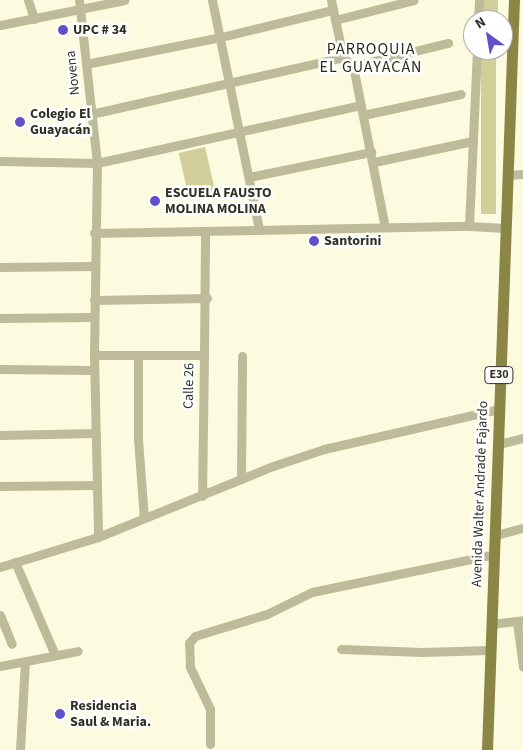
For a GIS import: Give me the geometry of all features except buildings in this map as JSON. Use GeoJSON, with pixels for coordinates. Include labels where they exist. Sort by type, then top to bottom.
{"type":"FeatureCollection","features":[{"type":"Feature","properties":{"kind":"main road","name":"Avenida Walter Andrade Fajardo"},"geometry":{"type":"LineString","coordinates":[[487,750],[514,0]]}},
{"type":"Feature","properties":{"kind":"street"},"geometry":{"type":"LineString","coordinates":[[28,0],[34,20]]}},
{"type":"Feature","properties":{"kind":"street"},"geometry":{"type":"LineString","coordinates":[[0,25],[34,20],[80,5],[125,0]]}},
{"type":"Feature","properties":{"kind":"street"},"geometry":{"type":"LineString","coordinates":[[212,0],[260,230]]}},
{"type":"Feature","properties":{"kind":"street"},"geometry":{"type":"LineString","coordinates":[[331,0],[343,56],[353,66],[373,157],[385,227]]}},
{"type":"Feature","properties":{"kind":"street"},"geometry":{"type":"LineString","coordinates":[[335,20],[414,0]]}},
{"type":"Feature","properties":{"kind":"street","name":"Novena"},"geometry":{"type":"LineString","coordinates":[[80,5],[97,164],[94,232],[94,370],[98,537]]}},
{"type":"Feature","properties":{"kind":"street"},"geometry":{"type":"LineString","coordinates":[[86,64],[221,37],[333,10]]}},
{"type":"Feature","properties":{"kind":"street"},"geometry":{"type":"LineString","coordinates":[[353,66],[448,43]]}},
{"type":"Feature","properties":{"kind":"street"},"geometry":{"type":"LineString","coordinates":[[92,114],[343,56]]}},
{"type":"Feature","properties":{"kind":"street"},"geometry":{"type":"LineString","coordinates":[[469,226],[476,60]]}},
{"type":"Feature","properties":{"kind":"street"},"geometry":{"type":"LineString","coordinates":[[363,115],[461,94]]}},
{"type":"Feature","properties":{"kind":"street"},"geometry":{"type":"LineString","coordinates":[[0,161],[97,164],[361,105]]}},
{"type":"Feature","properties":{"kind":"street"},"geometry":{"type":"LineString","coordinates":[[249,177],[473,141]]}},
{"type":"Feature","properties":{"kind":"street"},"geometry":{"type":"LineString","coordinates":[[508,175],[523,174]]}},
{"type":"Feature","properties":{"kind":"street"},"geometry":{"type":"LineString","coordinates":[[94,232],[469,226],[505,228]]}},
{"type":"Feature","properties":{"kind":"street"},"geometry":{"type":"LineString","coordinates":[[204,355],[207,298],[205,231]]}},
{"type":"Feature","properties":{"kind":"street"},"geometry":{"type":"LineString","coordinates":[[0,267],[94,266]]}},
{"type":"Feature","properties":{"kind":"street"},"geometry":{"type":"LineString","coordinates":[[94,300],[207,298]]}},
{"type":"Feature","properties":{"kind":"street"},"geometry":{"type":"LineString","coordinates":[[0,318],[94,317]]}},
{"type":"Feature","properties":{"kind":"street","name":"Calle 26"},"geometry":{"type":"LineString","coordinates":[[94,355],[204,355],[202,496]]}},
{"type":"Feature","properties":{"kind":"street"},"geometry":{"type":"LineString","coordinates":[[138,355],[138,439],[144,518]]}},
{"type":"Feature","properties":{"kind":"street"},"geometry":{"type":"LineString","coordinates":[[241,479],[242,356]]}},
{"type":"Feature","properties":{"kind":"street"},"geometry":{"type":"LineString","coordinates":[[0,369],[94,370]]}},
{"type":"Feature","properties":{"kind":"street"},"geometry":{"type":"LineString","coordinates":[[0,566],[98,537],[241,479],[324,449],[498,409]]}},
{"type":"Feature","properties":{"kind":"street"},"geometry":{"type":"LineString","coordinates":[[0,435],[96,433]]}},
{"type":"Feature","properties":{"kind":"street"},"geometry":{"type":"LineString","coordinates":[[499,444],[523,438]]}},
{"type":"Feature","properties":{"kind":"street"},"geometry":{"type":"LineString","coordinates":[[0,486],[97,485]]}},
{"type":"Feature","properties":{"kind":"street"},"geometry":{"type":"LineString","coordinates":[[496,535],[523,528]]}},
{"type":"Feature","properties":{"kind":"street"},"geometry":{"type":"LineString","coordinates":[[210,744],[210,708],[190,667],[190,643],[195,636],[267,614],[312,592],[495,554]]}},
{"type":"Feature","properties":{"kind":"street"},"geometry":{"type":"LineString","coordinates":[[15,562],[55,655]]}},
{"type":"Feature","properties":{"kind":"street"},"geometry":{"type":"LineString","coordinates":[[0,615],[12,644]]}},
{"type":"Feature","properties":{"kind":"street"},"geometry":{"type":"LineString","coordinates":[[491,624],[520,621],[523,668]]}},
{"type":"Feature","properties":{"kind":"street"},"geometry":{"type":"LineString","coordinates":[[341,649],[422,652],[490,650]]}},
{"type":"Feature","properties":{"kind":"street"},"geometry":{"type":"LineString","coordinates":[[0,666],[78,651]]}},
{"type":"Feature","properties":{"kind":"street"},"geometry":{"type":"LineString","coordinates":[[20,750],[25,661]]}},
{"type":"Feature","properties":{"kind":"shaded area"},"geometry":{"type":"Polygon","coordinates":[[[483,0],[498,0],[498,10],[483,10],[483,0]]]}},
{"type":"Feature","properties":{"kind":"shaded area"},"geometry":{"type":"Polygon","coordinates":[[[481,60],[496,60],[496,214],[481,214],[481,60]]]}},
{"type":"Feature","properties":{"kind":"shaded area"},"geometry":{"type":"Polygon","coordinates":[[[205,147],[215,191],[189,197],[179,153],[205,147]]]}},
{"type":"Feature","properties":{"kind":"place","name":"UPC # 34"},"geometry":{"type":"Point","coordinates":[63,30]}},
{"type":"Feature","properties":{"kind":"place","name":"Colegio El Guayacán"},"geometry":{"type":"Point","coordinates":[20,122]}},
{"type":"Feature","properties":{"kind":"place","name":"ESCUELA FAUSTO MOLINA MOLINA"},"geometry":{"type":"Point","coordinates":[155,201]}},
{"type":"Feature","properties":{"kind":"place","name":"Santorini"},"geometry":{"type":"Point","coordinates":[314,241]}},
{"type":"Feature","properties":{"kind":"place","name":"Residencia Saul & Maria."},"geometry":{"type":"Point","coordinates":[60,714]}},
{"type":"Feature","properties":{"kind":"district","name":"PARROQUIA EL GUAYACÁN"},"geometry":{"type":"Point","coordinates":[371,58]}}]}
